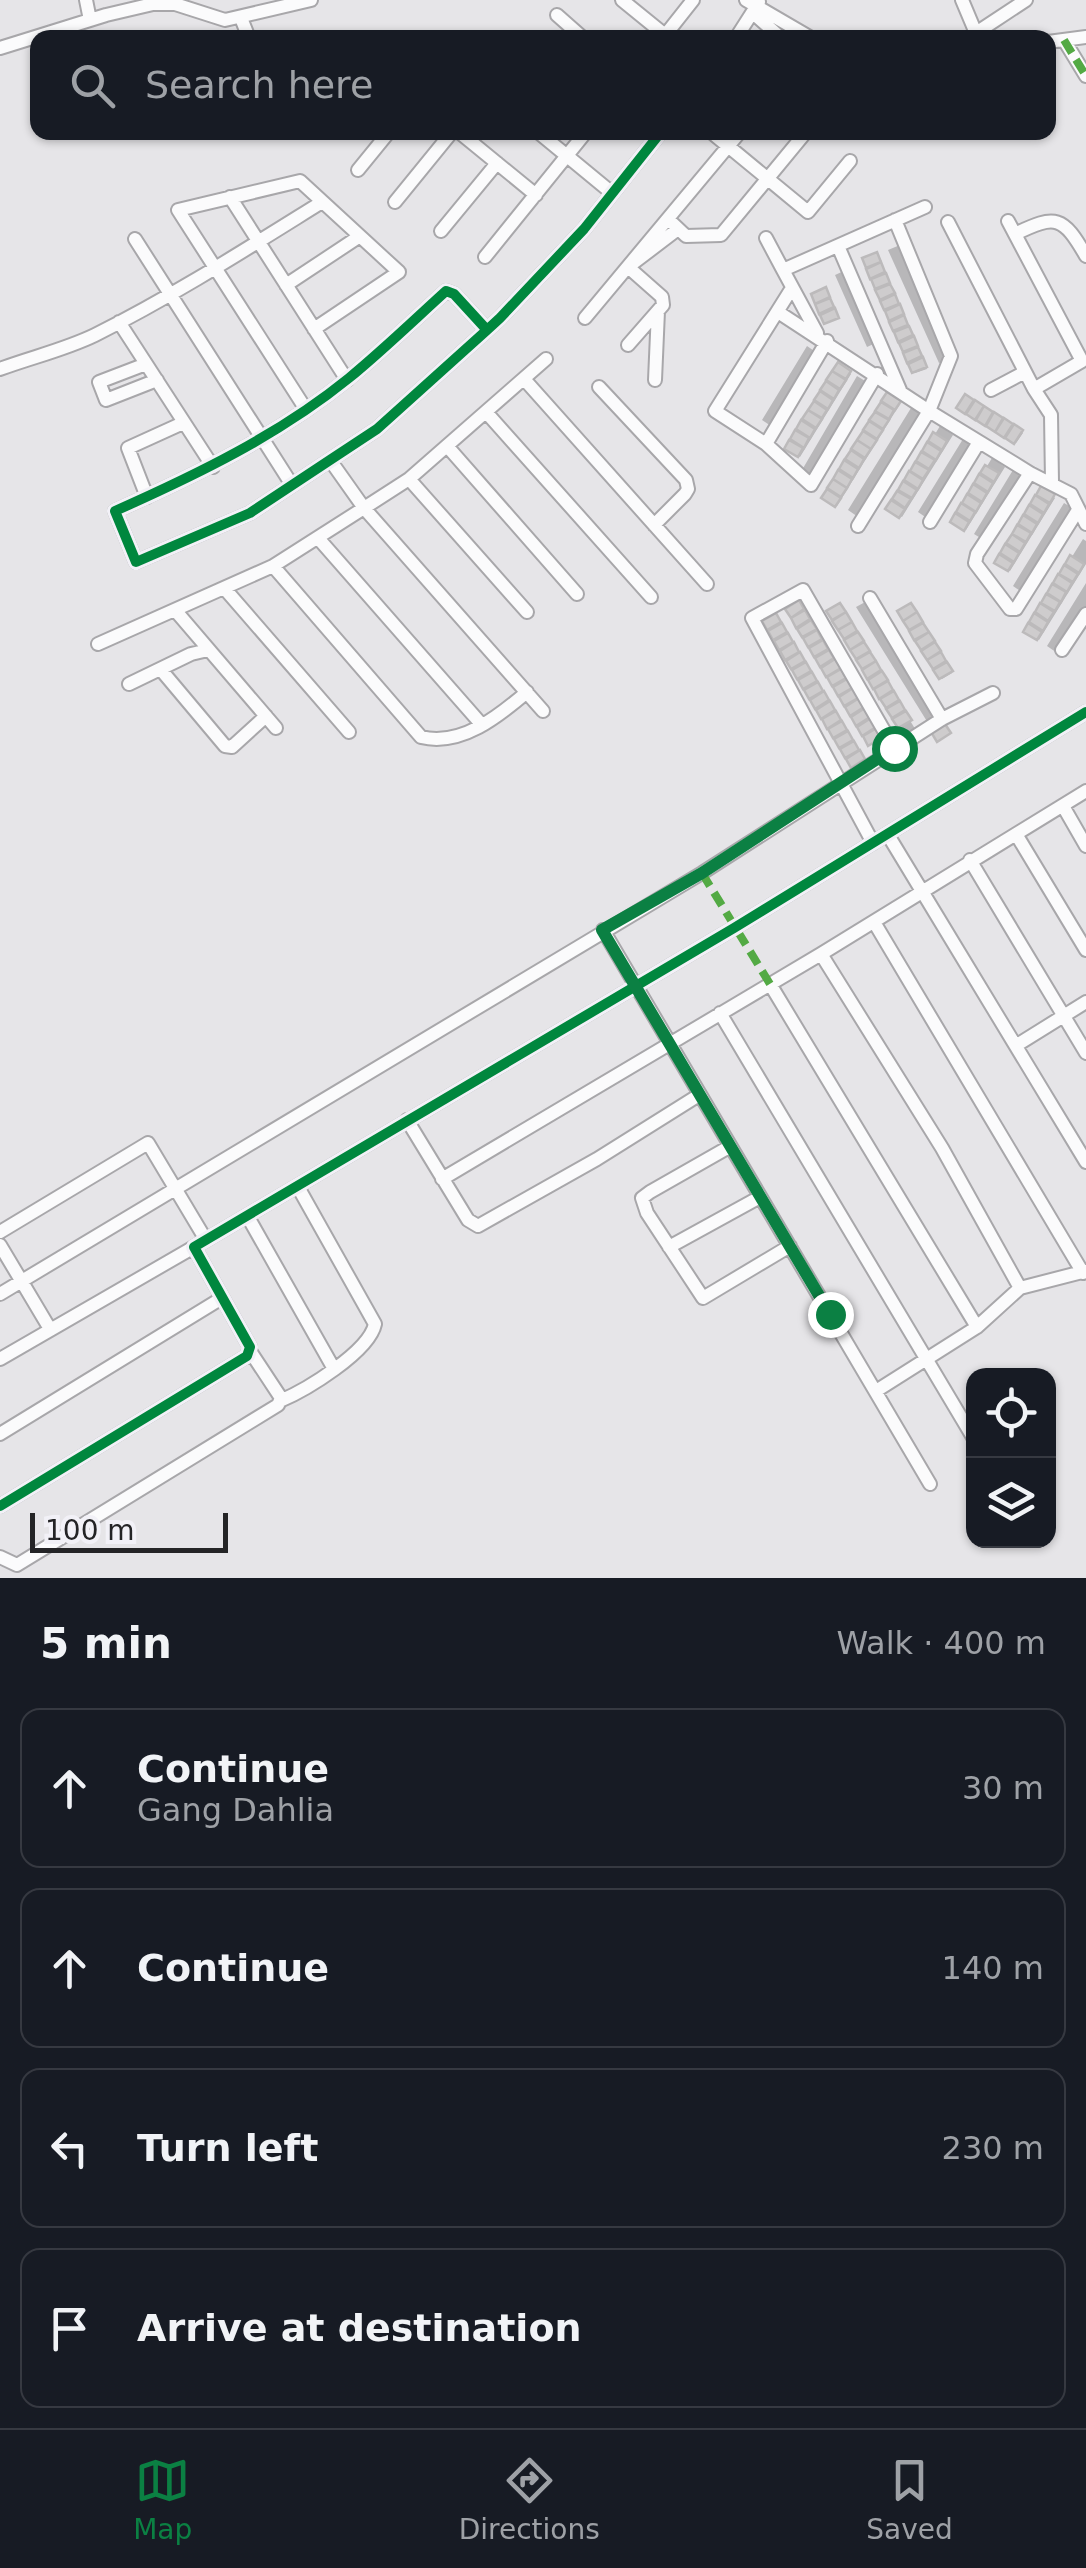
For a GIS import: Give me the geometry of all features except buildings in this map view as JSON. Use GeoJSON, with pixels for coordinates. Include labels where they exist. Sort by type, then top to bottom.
{"type":"FeatureCollection","features":[{"type":"Feature","properties":{"kind":"street"},"geometry":{"type":"LineString","coordinates":[[86,0],[90,20]]}},
{"type":"Feature","properties":{"kind":"street"},"geometry":{"type":"LineString","coordinates":[[58,30],[153,4],[175,4],[225,20],[311,0]]}},
{"type":"Feature","properties":{"kind":"street"},"geometry":{"type":"LineString","coordinates":[[622,0],[657,30]]}},
{"type":"Feature","properties":{"kind":"street"},"geometry":{"type":"LineString","coordinates":[[669,30],[693,0]]}},
{"type":"Feature","properties":{"kind":"street"},"geometry":{"type":"LineString","coordinates":[[962,0],[975,30]]}},
{"type":"Feature","properties":{"kind":"street"},"geometry":{"type":"LineString","coordinates":[[984,30],[1026,0]]}},
{"type":"Feature","properties":{"kind":"street"},"geometry":{"type":"LineString","coordinates":[[740,30],[754,5]]}},
{"type":"Feature","properties":{"kind":"street"},"geometry":{"type":"LineString","coordinates":[[754,5],[775,30]]}},
{"type":"Feature","properties":{"kind":"street"},"geometry":{"type":"LineString","coordinates":[[754,5],[797,30]]}},
{"type":"Feature","properties":{"kind":"street"},"geometry":{"type":"LineString","coordinates":[[557,15],[574,30]]}},
{"type":"Feature","properties":{"kind":"street"},"geometry":{"type":"LineString","coordinates":[[242,18],[246,30]]}},
{"type":"Feature","properties":{"kind":"street"},"geometry":{"type":"LineString","coordinates":[[1056,41],[1086,37]]}},
{"type":"Feature","properties":{"kind":"street"},"geometry":{"type":"LineString","coordinates":[[0,48],[30,39]]}},
{"type":"Feature","properties":{"kind":"street"},"geometry":{"type":"LineString","coordinates":[[1064,40],[1086,76]]}},
{"type":"Feature","properties":{"kind":"street"},"geometry":{"type":"LineString","coordinates":[[358,170],[382,140]]}},
{"type":"Feature","properties":{"kind":"street"},"geometry":{"type":"LineString","coordinates":[[394,202],[449,140]]}},
{"type":"Feature","properties":{"kind":"street"},"geometry":{"type":"LineString","coordinates":[[466,140],[536,194]]}},
{"type":"Feature","properties":{"kind":"street"},"geometry":{"type":"LineString","coordinates":[[547,140],[612,193]]}},
{"type":"Feature","properties":{"kind":"street"},"geometry":{"type":"LineString","coordinates":[[485,257],[579,140]]}},
{"type":"Feature","properties":{"kind":"street"},"geometry":{"type":"LineString","coordinates":[[487,330],[454,294],[446,291],[347,380],[260,438],[213,468],[115,511],[136,562],[250,513],[377,430],[487,330],[500,318],[569,247],[654,140]]}},
{"type":"Feature","properties":{"kind":"street"},"geometry":{"type":"LineString","coordinates":[[720,140],[808,212],[850,161]]}},
{"type":"Feature","properties":{"kind":"street"},"geometry":{"type":"LineString","coordinates":[[584,318],[628,267],[673,224],[734,140]]}},
{"type":"Feature","properties":{"kind":"street"},"geometry":{"type":"LineString","coordinates":[[673,224],[686,236],[721,235],[800,140]]}},
{"type":"Feature","properties":{"kind":"street"},"geometry":{"type":"LineString","coordinates":[[442,231],[496,163]]}},
{"type":"Feature","properties":{"kind":"street"},"geometry":{"type":"LineString","coordinates":[[305,408],[178,210],[300,181],[400,272],[314,329]]}},
{"type":"Feature","properties":{"kind":"street"},"geometry":{"type":"LineString","coordinates":[[230,198],[347,380]]}},
{"type":"Feature","properties":{"kind":"street"},"geometry":{"type":"LineString","coordinates":[[0,369],[42,357],[169,296],[322,202]]}},
{"type":"Feature","properties":{"kind":"street"},"geometry":{"type":"LineString","coordinates":[[783,270],[925,207]]}},
{"type":"Feature","properties":{"kind":"street"},"geometry":{"type":"LineString","coordinates":[[858,526],[929,411],[952,356],[895,220]]}},
{"type":"Feature","properties":{"kind":"street"},"geometry":{"type":"LineString","coordinates":[[1034,389],[1084,360],[1012,228],[1044,220],[1058,221],[1072,232],[1086,256]]}},
{"type":"Feature","properties":{"kind":"street"},"geometry":{"type":"LineString","coordinates":[[948,222],[1051,416],[1052,482]]}},
{"type":"Feature","properties":{"kind":"street"},"geometry":{"type":"LineString","coordinates":[[286,285],[360,236]]}},
{"type":"Feature","properties":{"kind":"street"},"geometry":{"type":"LineString","coordinates":[[766,238],[823,338]]}},
{"type":"Feature","properties":{"kind":"street"},"geometry":{"type":"LineString","coordinates":[[135,240],[292,485]]}},
{"type":"Feature","properties":{"kind":"street"},"geometry":{"type":"LineString","coordinates":[[838,246],[901,392]]}},
{"type":"Feature","properties":{"kind":"street"},"geometry":{"type":"LineString","coordinates":[[628,267],[662,296],[662,305],[628,345]]}},
{"type":"Feature","properties":{"kind":"street"},"geometry":{"type":"LineString","coordinates":[[792,288],[715,411],[766,444],[811,485],[877,374]]}},
{"type":"Feature","properties":{"kind":"street"},"geometry":{"type":"LineString","coordinates":[[656,380],[658,310]]}},
{"type":"Feature","properties":{"kind":"street"},"geometry":{"type":"LineString","coordinates":[[778,312],[978,442],[1071,494],[1086,524]]}},
{"type":"Feature","properties":{"kind":"street"},"geometry":{"type":"LineString","coordinates":[[118,322],[213,468]]}},
{"type":"Feature","properties":{"kind":"street"},"geometry":{"type":"LineString","coordinates":[[766,444],[823,338]]}},
{"type":"Feature","properties":{"kind":"street"},"geometry":{"type":"LineString","coordinates":[[98,644],[178,615],[318,538],[409,479],[546,359]]}},
{"type":"Feature","properties":{"kind":"street"},"geometry":{"type":"LineString","coordinates":[[146,364],[99,382],[106,400],[157,380]]}},
{"type":"Feature","properties":{"kind":"street"},"geometry":{"type":"LineString","coordinates":[[992,390],[1025,372]]}},
{"type":"Feature","properties":{"kind":"street"},"geometry":{"type":"LineString","coordinates":[[524,378],[707,584]]}},
{"type":"Feature","properties":{"kind":"street"},"geometry":{"type":"LineString","coordinates":[[599,387],[686,480],[685,494],[654,525]]}},
{"type":"Feature","properties":{"kind":"street"},"geometry":{"type":"LineString","coordinates":[[486,412],[651,597]]}},
{"type":"Feature","properties":{"kind":"street"},"geometry":{"type":"LineString","coordinates":[[147,497],[128,448],[183,423]]}},
{"type":"Feature","properties":{"kind":"street"},"geometry":{"type":"LineString","coordinates":[[930,522],[978,442]]}},
{"type":"Feature","properties":{"kind":"street"},"geometry":{"type":"LineString","coordinates":[[447,446],[577,594]]}},
{"type":"Feature","properties":{"kind":"street"},"geometry":{"type":"LineString","coordinates":[[330,460],[364,508],[543,711]]}},
{"type":"Feature","properties":{"kind":"street"},"geometry":{"type":"LineString","coordinates":[[1030,473],[976,554],[975,563],[1010,608],[1016,609],[1078,510]]}},
{"type":"Feature","properties":{"kind":"street"},"geometry":{"type":"LineString","coordinates":[[409,479],[526,612]]}},
{"type":"Feature","properties":{"kind":"street"},"geometry":{"type":"LineString","coordinates":[[318,538],[482,725]]}},
{"type":"Feature","properties":{"kind":"street"},"geometry":{"type":"LineString","coordinates":[[273,566],[421,737],[428,740],[454,736],[496,720],[527,692]]}},
{"type":"Feature","properties":{"kind":"street"},"geometry":{"type":"LineString","coordinates":[[224,589],[349,732]]}},
{"type":"Feature","properties":{"kind":"street"},"geometry":{"type":"LineString","coordinates":[[873,844],[751,620],[754,616],[803,590],[894,748]]}},
{"type":"Feature","properties":{"kind":"street"},"geometry":{"type":"LineString","coordinates":[[870,598],[942,719]]}},
{"type":"Feature","properties":{"kind":"street"},"geometry":{"type":"LineString","coordinates":[[1062,650],[1086,614]]}},
{"type":"Feature","properties":{"kind":"street"},"geometry":{"type":"LineString","coordinates":[[178,615],[276,728]]}},
{"type":"Feature","properties":{"kind":"street"},"geometry":{"type":"LineString","coordinates":[[178,615],[192,654]]}},
{"type":"Feature","properties":{"kind":"street"},"geometry":{"type":"LineString","coordinates":[[129,684],[208,650]]}},
{"type":"Feature","properties":{"kind":"street"},"geometry":{"type":"LineString","coordinates":[[162,672],[225,746],[232,747],[266,716]]}},
{"type":"Feature","properties":{"kind":"street"},"geometry":{"type":"LineString","coordinates":[[0,1294],[702,873],[894,748],[993,693]]}},
{"type":"Feature","properties":{"kind":"street"},"geometry":{"type":"LineString","coordinates":[[0,1359],[298,1187],[1085,714]]}},
{"type":"Feature","properties":{"kind":"street"},"geometry":{"type":"LineString","coordinates":[[442,1179],[1086,791]]}},
{"type":"Feature","properties":{"kind":"street"},"geometry":{"type":"LineString","coordinates":[[1062,806],[1086,846]]}},
{"type":"Feature","properties":{"kind":"street"},"geometry":{"type":"LineString","coordinates":[[1016,834],[1086,950]]}},
{"type":"Feature","properties":{"kind":"street"},"geometry":{"type":"LineString","coordinates":[[888,835],[1086,1162]]}},
{"type":"Feature","properties":{"kind":"street"},"geometry":{"type":"LineString","coordinates":[[970,860],[1086,1053]]}},
{"type":"Feature","properties":{"kind":"street"},"geometry":{"type":"LineString","coordinates":[[874,922],[1084,1272],[1020,1288],[977,1327],[876,1390]]}},
{"type":"Feature","properties":{"kind":"street"},"geometry":{"type":"LineString","coordinates":[[602,930],[930,1484]]}},
{"type":"Feature","properties":{"kind":"street"},"geometry":{"type":"LineString","coordinates":[[821,954],[942,1148],[1020,1288]]}},
{"type":"Feature","properties":{"kind":"street"},"geometry":{"type":"LineString","coordinates":[[770,984],[977,1327]]}},
{"type":"Feature","properties":{"kind":"street"},"geometry":{"type":"LineString","coordinates":[[1017,1045],[1086,1002]]}},
{"type":"Feature","properties":{"kind":"street"},"geometry":{"type":"LineString","coordinates":[[720,1013],[966,1426]]}},
{"type":"Feature","properties":{"kind":"street"},"geometry":{"type":"LineString","coordinates":[[407,1120],[468,1220],[478,1226],[699,1096]]}},
{"type":"Feature","properties":{"kind":"street"},"geometry":{"type":"LineString","coordinates":[[0,1232],[148,1144],[175,1188],[222,1298],[280,1402]]}},
{"type":"Feature","properties":{"kind":"street"},"geometry":{"type":"LineString","coordinates":[[729,1147],[642,1198],[642,1204],[703,1298],[790,1246]]}},
{"type":"Feature","properties":{"kind":"street"},"geometry":{"type":"LineString","coordinates":[[0,1557],[17,1565],[301,1392],[372,1335],[375,1324],[298,1187]]}},
{"type":"Feature","properties":{"kind":"street"},"geometry":{"type":"LineString","coordinates":[[669,1247],[760,1197]]}},
{"type":"Feature","properties":{"kind":"street"},"geometry":{"type":"LineString","coordinates":[[248,1216],[334,1369]]}},
{"type":"Feature","properties":{"kind":"street"},"geometry":{"type":"LineString","coordinates":[[0,1245],[50,1329]]}},
{"type":"Feature","properties":{"kind":"street"},"geometry":{"type":"LineString","coordinates":[[0,1434],[222,1298]]}},
{"type":"Feature","properties":{"kind":"street"},"geometry":{"type":"LineString","coordinates":[[0,1506],[250,1351]]}},
{"type":"Feature","properties":{"kind":"marked path"},"geometry":{"type":"LineString","coordinates":[[1064,40],[1086,76]]}},
{"type":"Feature","properties":{"kind":"marked path"},"geometry":{"type":"LineString","coordinates":[[702,873],[770,984]]}},
{"type":"Feature","properties":{"kind":"cycle path"},"geometry":{"type":"LineString","coordinates":[[487,330],[584,229],[655,140]]}},
{"type":"Feature","properties":{"kind":"cycle path"},"geometry":{"type":"LineString","coordinates":[[446,291],[454,294],[487,330],[377,429],[250,513],[136,562],[115,511],[206,468],[294,418],[361,368],[446,291]]}},
{"type":"Feature","properties":{"kind":"cycle path"},"geometry":{"type":"LineString","coordinates":[[0,1506],[247,1356],[250,1347],[194,1247],[734,928],[1086,712]]}},
{"type":"Feature","properties":{"kind":"route"},"geometry":{"type":"LineString","coordinates":[[830,1314],[602,930],[702,873],[894,748]]}}]}
